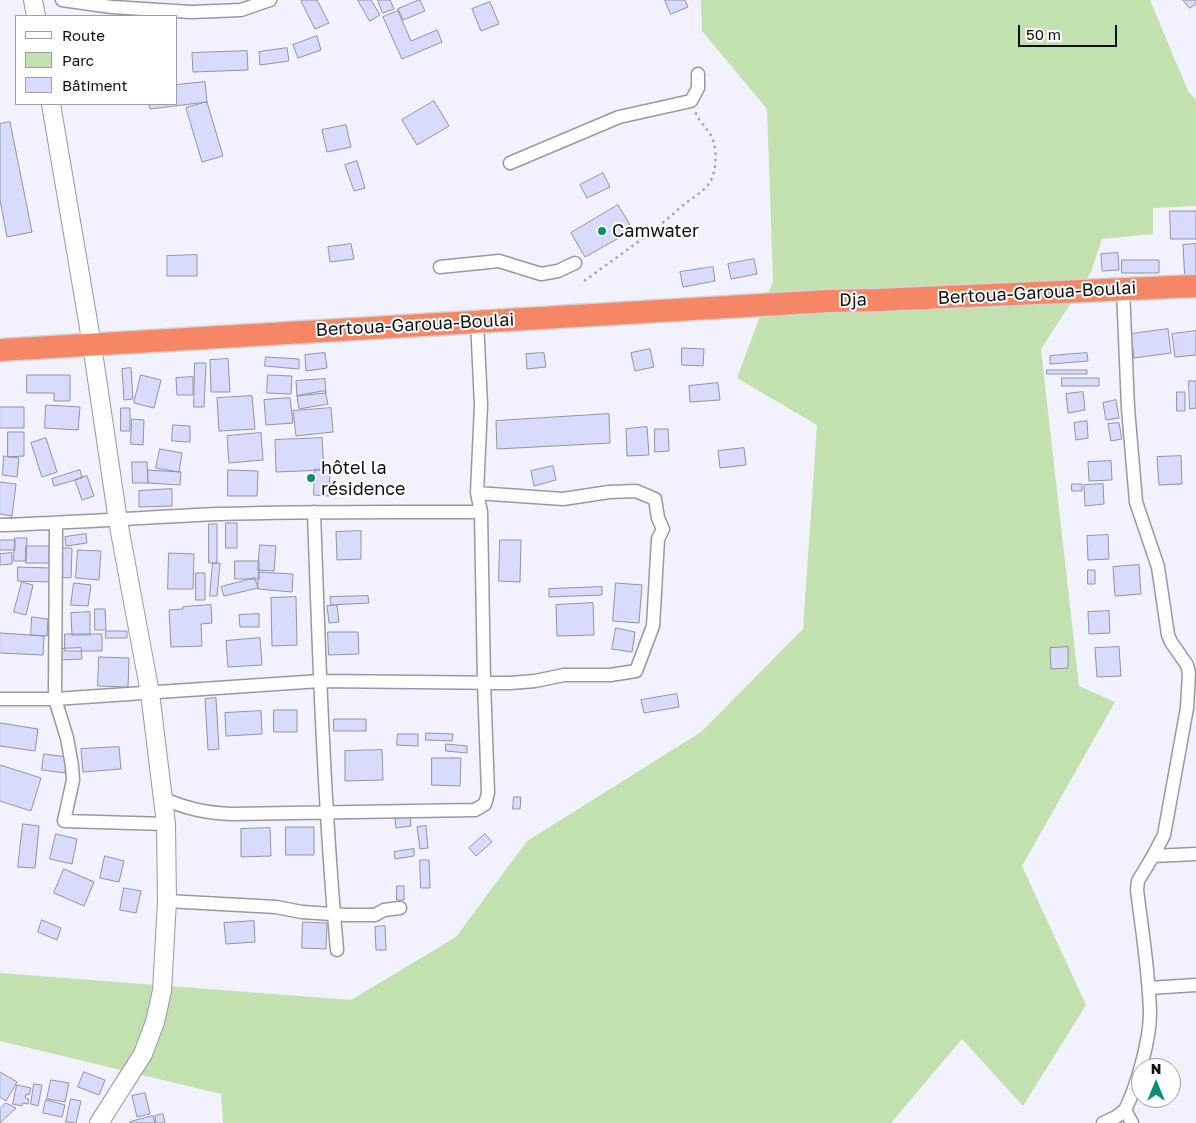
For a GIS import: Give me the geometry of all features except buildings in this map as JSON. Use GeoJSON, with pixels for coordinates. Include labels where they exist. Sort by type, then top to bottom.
{"type":"FeatureCollection","features":[{"type":"Feature","properties":{"kind":"highway","name":"Bertoua-Garoua-Boulai"},"geometry":{"type":"LineString","coordinates":[[878,300],[1196,286]]}},
{"type":"Feature","properties":{"kind":"highway","name":"Dja"},"geometry":{"type":"LineString","coordinates":[[829,301],[878,300]]}},
{"type":"Feature","properties":{"kind":"highway","name":"Bertoua-Garoua-Boulai"},"geometry":{"type":"LineString","coordinates":[[0,350],[829,301]]}},
{"type":"Feature","properties":{"kind":"street"},"geometry":{"type":"LineString","coordinates":[[33,0],[36,15]]}},
{"type":"Feature","properties":{"kind":"street"},"geometry":{"type":"LineString","coordinates":[[62,0],[191,12],[270,0]]}},
{"type":"Feature","properties":{"kind":"street"},"geometry":{"type":"LineString","coordinates":[[510,163],[619,117],[691,100],[698,88],[698,74]]}},
{"type":"Feature","properties":{"kind":"street"},"geometry":{"type":"LineString","coordinates":[[51,105],[92,345],[118,521],[150,693],[166,824],[167,901],[162,991],[155,1022],[143,1054],[99,1123]]}},
{"type":"Feature","properties":{"kind":"street"},"geometry":{"type":"LineString","coordinates":[[440,267],[499,261],[541,274],[558,271],[575,263]]}},
{"type":"Feature","properties":{"kind":"street"},"geometry":{"type":"LineString","coordinates":[[1103,1123],[1125,1110],[1142,1062],[1150,1015],[1137,890],[1138,881],[1164,835],[1187,708],[1189,673],[1187,665],[1168,635],[1158,566],[1136,502],[1128,408],[1123,289]]}},
{"type":"Feature","properties":{"kind":"street"},"geometry":{"type":"LineString","coordinates":[[164,799],[184,807],[208,813],[475,810],[486,804],[488,793],[481,512],[476,493],[481,405],[476,321]]}},
{"type":"Feature","properties":{"kind":"street"},"geometry":{"type":"LineString","coordinates":[[0,699],[55,699],[320,681],[536,681],[564,675],[610,675],[636,671],[652,626],[658,539],[663,529],[658,518],[654,499],[636,491],[609,492],[563,500],[476,493]]}},
{"type":"Feature","properties":{"kind":"street"},"geometry":{"type":"LineString","coordinates":[[314,512],[326,813],[337,950]]}},
{"type":"Feature","properties":{"kind":"street"},"geometry":{"type":"LineString","coordinates":[[0,525],[118,521],[218,514],[481,512]]}},
{"type":"Feature","properties":{"kind":"street"},"geometry":{"type":"LineString","coordinates":[[56,524],[55,699],[67,738],[73,780],[64,820],[166,824]]}},
{"type":"Feature","properties":{"kind":"street"},"geometry":{"type":"LineString","coordinates":[[1153,856],[1196,854]]}},
{"type":"Feature","properties":{"kind":"street"},"geometry":{"type":"LineString","coordinates":[[167,901],[276,907],[302,912],[334,914],[375,915],[384,910],[400,908]]}},
{"type":"Feature","properties":{"kind":"street"},"geometry":{"type":"LineString","coordinates":[[1148,988],[1196,985]]}},
{"type":"Feature","properties":{"kind":"street"},"geometry":{"type":"LineString","coordinates":[[1125,1110],[1132,1123]]}},
{"type":"Feature","properties":{"kind":"path"},"geometry":{"type":"LineString","coordinates":[[584,281],[635,246],[703,190],[711,180],[715,156],[712,136],[697,118],[691,100]]}},
{"type":"Feature","properties":{"kind":"green space"},"geometry":{"type":"Polygon","coordinates":[[[701,0],[1150,0],[1188,91],[1196,100],[1196,206],[1153,208],[1153,234],[1102,239],[1091,272],[1041,349],[1079,686],[1115,702],[1022,866],[1086,1005],[1023,1106],[962,1039],[891,1123],[223,1123],[221,1094],[0,1041],[0,973],[351,1000],[456,937],[527,841],[701,732],[803,629],[817,425],[737,378],[773,281],[767,109],[702,31],[701,0]]]}},
{"type":"Feature","properties":{"kind":"place","name":"Camwater"},"geometry":{"type":"Point","coordinates":[602,231]}},
{"type":"Feature","properties":{"kind":"place","name":"hôtel la résidence"},"geometry":{"type":"Point","coordinates":[311,478]}}]}
